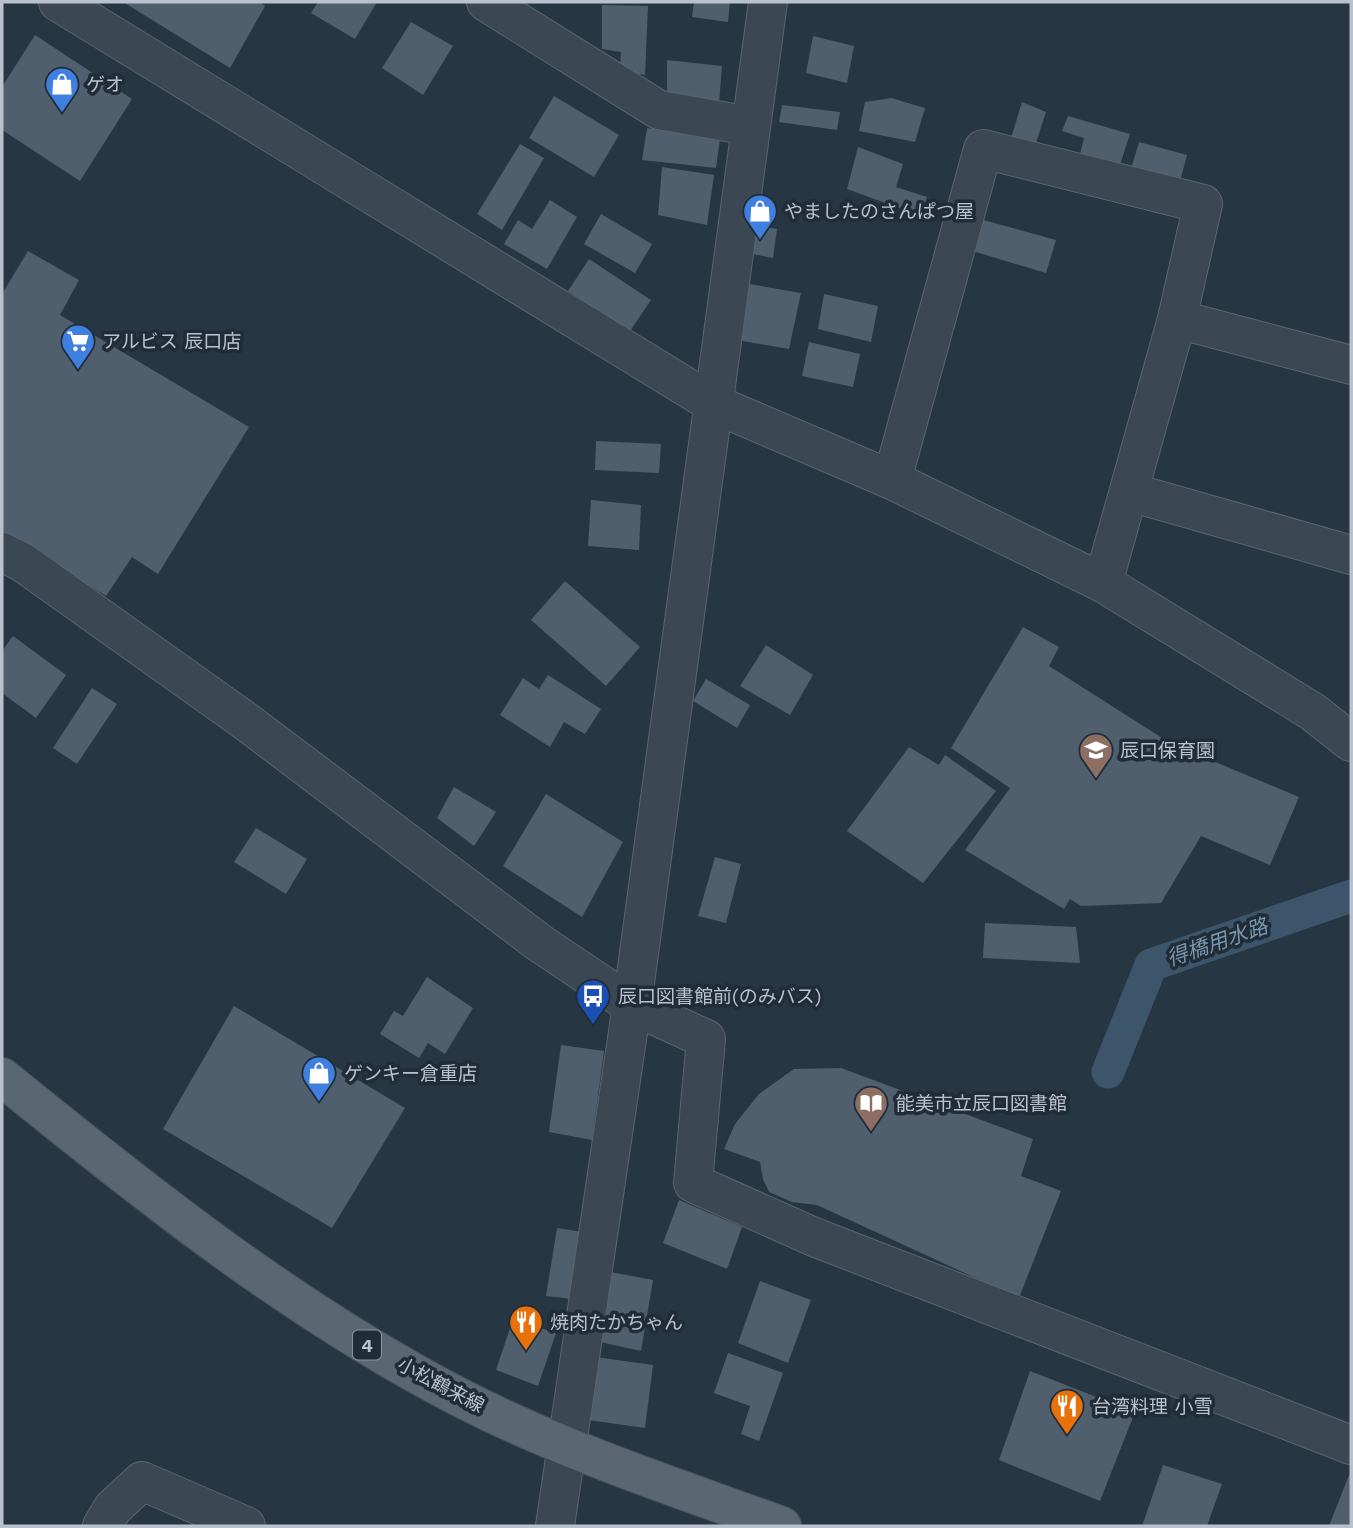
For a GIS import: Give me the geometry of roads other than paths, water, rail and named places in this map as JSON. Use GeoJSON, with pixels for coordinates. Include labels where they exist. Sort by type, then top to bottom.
{"type":"FeatureCollection","features":[{"type":"Feature","properties":{"kind":"main road","name":"小松鶴来線"},"geometry":{"type":"LineString","coordinates":[[2,1077],[137,1187],[268,1282],[366,1345],[458,1396],[566,1447],[782,1526]]}},
{"type":"Feature","properties":{"kind":"street"},"geometry":{"type":"LineString","coordinates":[[58,2],[713,404],[892,480],[1103,583],[1313,712],[1351,742]]}},
{"type":"Feature","properties":{"kind":"street"},"geometry":{"type":"LineString","coordinates":[[486,2],[659,110],[750,126]]}},
{"type":"Feature","properties":{"kind":"street"},"geometry":{"type":"LineString","coordinates":[[555,1526],[632,1005],[768,2]]}},
{"type":"Feature","properties":{"kind":"street"},"geometry":{"type":"LineString","coordinates":[[892,480],[983,149],[1203,204],[1177,319],[1103,583]]}},
{"type":"Feature","properties":{"kind":"street"},"geometry":{"type":"LineString","coordinates":[[1177,319],[1351,365]]}},
{"type":"Feature","properties":{"kind":"street"},"geometry":{"type":"LineString","coordinates":[[1130,492],[1351,555]]}},
{"type":"Feature","properties":{"kind":"street"},"geometry":{"type":"LineString","coordinates":[[2,552],[22,562],[244,720],[541,944],[632,1005],[706,1039],[693,1183],[814,1237],[1351,1445]]}},
{"type":"Feature","properties":{"kind":"street"},"geometry":{"type":"LineString","coordinates":[[102,1526],[113,1508],[142,1481],[246,1526]]}},
{"type":"Feature","properties":{"kind":"waterway","name":"得橋用水路"},"geometry":{"type":"LineString","coordinates":[[1108,1072],[1151,965],[1351,896]]}},
{"type":"Feature","properties":{"kind":"place","name":"ゲオ"},"geometry":{"type":"Point","coordinates":[62,114]}},
{"type":"Feature","properties":{"kind":"place","name":"やましたのさんぱつ屋"},"geometry":{"type":"Point","coordinates":[760,241]}},
{"type":"Feature","properties":{"kind":"place","name":"アルビス 辰口店"},"geometry":{"type":"Point","coordinates":[78,371]}},
{"type":"Feature","properties":{"kind":"place","name":"辰口保育園"},"geometry":{"type":"Point","coordinates":[1096,780]}},
{"type":"Feature","properties":{"kind":"place","name":"辰口図書館前(のみバス)"},"geometry":{"type":"Point","coordinates":[593,1026]}},
{"type":"Feature","properties":{"kind":"place","name":"ゲンキー倉重店"},"geometry":{"type":"Point","coordinates":[319,1103]}},
{"type":"Feature","properties":{"kind":"place","name":"能美市立辰口図書館"},"geometry":{"type":"Point","coordinates":[871,1133]}},
{"type":"Feature","properties":{"kind":"place","name":"焼肉たかちゃん"},"geometry":{"type":"Point","coordinates":[526,1352]}},
{"type":"Feature","properties":{"kind":"place","name":"台湾料理 小雪"},"geometry":{"type":"Point","coordinates":[1067,1436]}}]}
